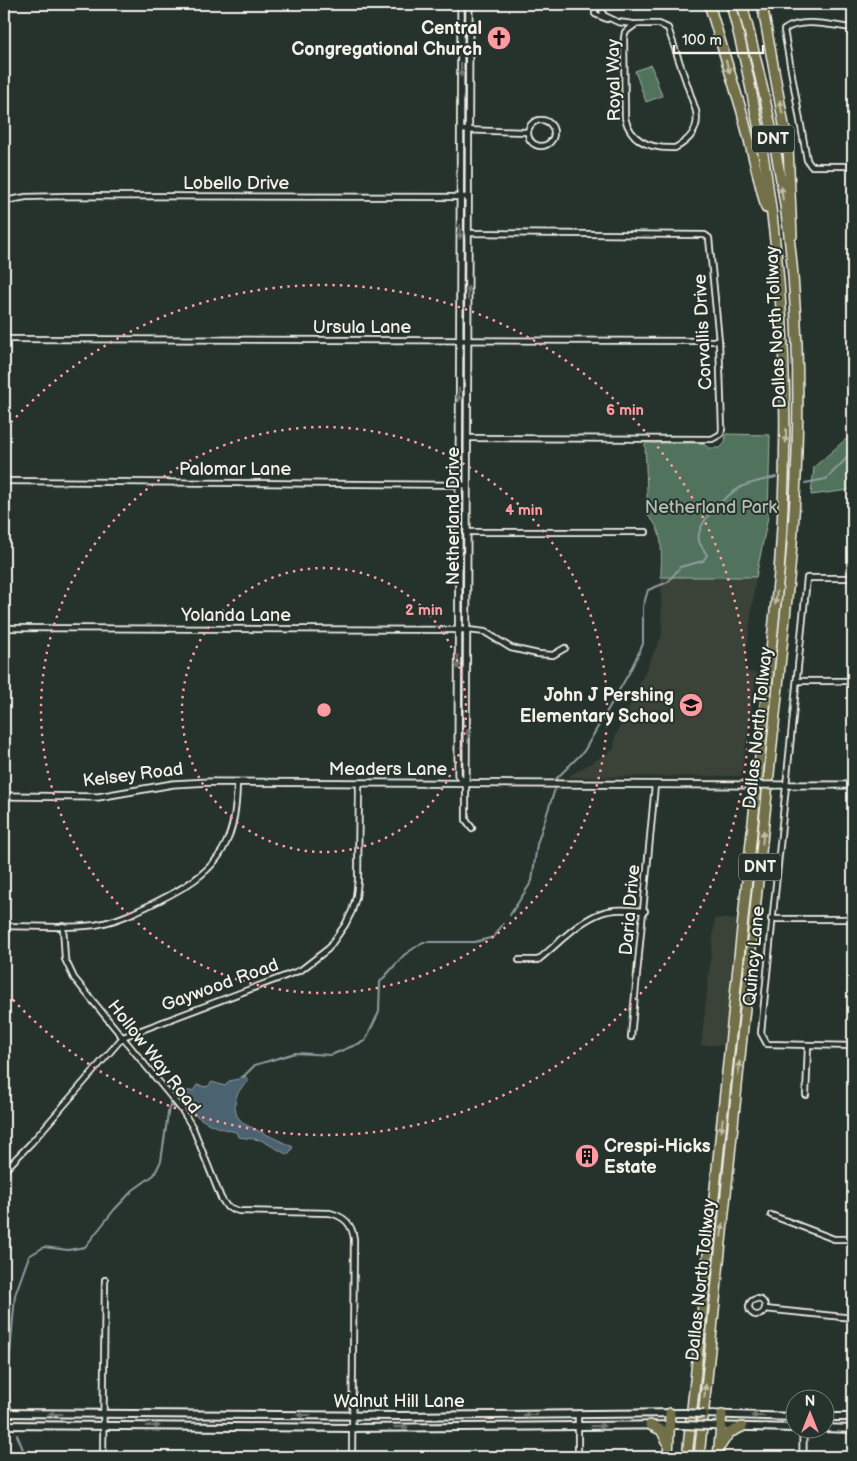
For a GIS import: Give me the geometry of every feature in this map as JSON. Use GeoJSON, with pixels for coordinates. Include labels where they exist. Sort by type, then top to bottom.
{"type":"FeatureCollection","features":[{"type":"Feature","properties":{"kind":"highway"},"geometry":{"type":"LineString","coordinates":[[709,4],[742,112],[768,219],[774,233]]}},
{"type":"Feature","properties":{"kind":"highway","name":"Dallas North Tollway"},"geometry":{"type":"LineString","coordinates":[[687,1457],[782,531],[786,402],[782,317],[774,233],[757,113],[731,4]]}},
{"type":"Feature","properties":{"kind":"highway","name":"Dallas North Tollway"},"geometry":{"type":"LineString","coordinates":[[698,1457],[794,525],[798,397],[793,276],[775,149],[742,4]]}},
{"type":"Feature","properties":{"kind":"highway"},"geometry":{"type":"LineString","coordinates":[[762,4],[788,147],[792,190],[793,276]]}},
{"type":"Feature","properties":{"kind":"highway"},"geometry":{"type":"LineString","coordinates":[[668,1457],[670,1414]]}},
{"type":"Feature","properties":{"kind":"highway"},"geometry":{"type":"LineString","coordinates":[[719,1453],[722,1415]]}},
{"type":"Feature","properties":{"kind":"highway"},"geometry":{"type":"LineString","coordinates":[[650,1425],[661,1430],[666,1435],[668,1447]]}},
{"type":"Feature","properties":{"kind":"highway"},"geometry":{"type":"LineString","coordinates":[[719,1453],[729,1433],[742,1427]]}},
{"type":"Feature","properties":{"kind":"main road","name":"Walnut Hill Lane"},"geometry":{"type":"LineString","coordinates":[[4,1413],[353,1416],[711,1414],[784,1417]]}},
{"type":"Feature","properties":{"kind":"main road"},"geometry":{"type":"LineString","coordinates":[[834,1417],[853,1417]]}},
{"type":"Feature","properties":{"kind":"main road","name":"Walnut Hill Lane"},"geometry":{"type":"LineString","coordinates":[[4,1425],[352,1428],[670,1425],[784,1428]]}},
{"type":"Feature","properties":{"kind":"main road"},"geometry":{"type":"LineString","coordinates":[[834,1428],[853,1429]]}},
{"type":"Feature","properties":{"kind":"street","name":"Netherland Drive"},"geometry":{"type":"LineString","coordinates":[[462,4],[458,775],[466,784]]}},
{"type":"Feature","properties":{"kind":"street","name":"Netherland Drive"},"geometry":{"type":"LineString","coordinates":[[466,784],[469,4]]}},
{"type":"Feature","properties":{"kind":"street","name":"Royal Way"},"geometry":{"type":"LineString","coordinates":[[595,4],[594,10],[597,16],[625,24],[636,24],[659,24],[668,28],[698,118],[693,134],[675,148],[645,145],[628,129],[625,118],[624,38],[625,32],[636,24]]}},
{"type":"Feature","properties":{"kind":"street","name":"Royal Way"},"geometry":{"type":"LineString","coordinates":[[602,4],[602,15],[610,19]]}},
{"type":"Feature","properties":{"kind":"street"},"geometry":{"type":"LineString","coordinates":[[853,28],[805,24],[794,25],[784,30],[807,160],[811,166],[853,166]]}},
{"type":"Feature","properties":{"kind":"street"},"geometry":{"type":"LineString","coordinates":[[461,90],[469,90]]}},
{"type":"Feature","properties":{"kind":"street"},"geometry":{"type":"LineString","coordinates":[[540,120],[548,122],[554,130],[553,138],[549,144],[542,147],[534,144],[528,132],[532,123],[540,120]]}},
{"type":"Feature","properties":{"kind":"street"},"geometry":{"type":"LineString","coordinates":[[461,130],[528,132]]}},
{"type":"Feature","properties":{"kind":"street","name":"Lobello Drive"},"geometry":{"type":"LineString","coordinates":[[4,201],[26,197],[66,196],[468,197]]}},
{"type":"Feature","properties":{"kind":"street"},"geometry":{"type":"LineString","coordinates":[[853,224],[853,255]]}},
{"type":"Feature","properties":{"kind":"street","name":"Corvallis Drive"},"geometry":{"type":"LineString","coordinates":[[468,233],[705,235],[711,241],[719,341],[722,429],[721,434],[712,439],[468,438]]}},
{"type":"Feature","properties":{"kind":"street"},"geometry":{"type":"LineString","coordinates":[[460,270],[468,270]]}},
{"type":"Feature","properties":{"kind":"street","name":"Ursula Lane"},"geometry":{"type":"LineString","coordinates":[[4,339],[460,342],[719,341]]}},
{"type":"Feature","properties":{"kind":"street"},"geometry":{"type":"LineString","coordinates":[[459,413],[468,413]]}},
{"type":"Feature","properties":{"kind":"street","name":"Palomar Lane"},"geometry":{"type":"LineString","coordinates":[[4,481],[467,484]]}},
{"type":"Feature","properties":{"kind":"street"},"geometry":{"type":"LineString","coordinates":[[467,532],[646,532]]}},
{"type":"Feature","properties":{"kind":"street","name":"Quincy Lane"},"geometry":{"type":"LineString","coordinates":[[808,1046],[767,1044],[762,1039],[771,919],[807,578],[853,578]]}},
{"type":"Feature","properties":{"kind":"street","name":"Yolanda Lane"},"geometry":{"type":"LineString","coordinates":[[4,628],[468,630],[485,632],[511,648],[538,654],[552,655],[565,648]]}},
{"type":"Feature","properties":{"kind":"street"},"geometry":{"type":"LineString","coordinates":[[797,681],[853,681]]}},
{"type":"Feature","properties":{"kind":"street"},"geometry":{"type":"LineString","coordinates":[[4,926],[94,925],[120,919],[174,893],[202,875],[219,856],[230,834],[236,814],[237,782]]}},
{"type":"Feature","properties":{"kind":"street","name":"Meaders Lane"},"geometry":{"type":"LineString","coordinates":[[237,782],[853,785]]}},
{"type":"Feature","properties":{"kind":"street","name":"Kelsey Road"},"geometry":{"type":"LineString","coordinates":[[4,796],[98,796],[183,784],[237,782]]}},
{"type":"Feature","properties":{"kind":"street","name":"Gaywood Road"},"geometry":{"type":"LineString","coordinates":[[4,1171],[32,1142],[122,1037],[301,970],[316,960],[328,948],[345,925],[356,897],[358,880],[359,784]]}},
{"type":"Feature","properties":{"kind":"street"},"geometry":{"type":"LineString","coordinates":[[466,784],[466,820],[472,828]]}},
{"type":"Feature","properties":{"kind":"street","name":"Daria Drive"},"geometry":{"type":"LineString","coordinates":[[631,1036],[645,911],[655,785]]}},
{"type":"Feature","properties":{"kind":"street"},"geometry":{"type":"LineString","coordinates":[[519,960],[538,960],[582,923],[601,913],[621,910],[645,911]]}},
{"type":"Feature","properties":{"kind":"street"},"geometry":{"type":"LineString","coordinates":[[771,919],[853,919]]}},
{"type":"Feature","properties":{"kind":"street","name":"Hollow Way Road"},"geometry":{"type":"LineString","coordinates":[[63,926],[63,949],[70,970],[79,985],[182,1110],[192,1128],[221,1198],[227,1207],[239,1211],[330,1213],[344,1218],[350,1224],[354,1239],[352,1457]]}},
{"type":"Feature","properties":{"kind":"street"},"geometry":{"type":"LineString","coordinates":[[806,1095],[808,1046],[853,1046]]}},
{"type":"Feature","properties":{"kind":"street"},"geometry":{"type":"LineString","coordinates":[[771,1215],[834,1239],[853,1239]]}},
{"type":"Feature","properties":{"kind":"street"},"geometry":{"type":"LineString","coordinates":[[103,1457],[105,1280]]}},
{"type":"Feature","properties":{"kind":"street"},"geometry":{"type":"LineString","coordinates":[[765,1309],[853,1318]]}},
{"type":"Feature","properties":{"kind":"street"},"geometry":{"type":"LineString","coordinates":[[578,1415],[578,1457]]}},
{"type":"Feature","properties":{"kind":"street"},"geometry":{"type":"LineString","coordinates":[[803,1438],[803,1457]]}},
{"type":"Feature","properties":{"kind":"shaded area","name":"John J Pershing Elementary School"},"geometry":{"type":"Polygon","coordinates":[[[661,577],[756,577],[744,671],[757,673],[741,776],[568,777],[614,749],[615,737],[662,635],[661,577]]]}},
{"type":"Feature","properties":{"kind":"shaded area"},"geometry":{"type":"Polygon","coordinates":[[[715,918],[736,920],[724,1045],[701,1045],[715,918]]]}},
{"type":"Feature","properties":{"kind":"green space"},"geometry":{"type":"Polygon","coordinates":[[[651,65],[662,96],[646,102],[635,71],[651,65]]]}},
{"type":"Feature","properties":{"kind":"green space"},"geometry":{"type":"Polygon","coordinates":[[[853,433],[853,469],[849,490],[811,495],[814,467],[853,433]]]}},
{"type":"Feature","properties":{"kind":"green space","name":"Netherland Park"},"geometry":{"type":"Polygon","coordinates":[[[726,434],[770,435],[768,517],[756,577],[661,577],[660,536],[657,528],[648,516],[645,443],[702,443],[709,448],[720,448],[725,443],[726,434]]]}},
{"type":"Feature","properties":{"kind":"water"},"geometry":{"type":"Polygon","coordinates":[[[244,1075],[249,1081],[241,1088],[235,1101],[237,1116],[244,1124],[293,1147],[288,1155],[261,1140],[238,1137],[236,1132],[210,1124],[198,1117],[188,1107],[174,1109],[169,1102],[182,1091],[193,1091],[197,1085],[207,1087],[212,1082],[225,1086],[229,1081],[244,1075]]]}},
{"type":"Feature","properties":{"kind":"waterway"},"geometry":{"type":"LineString","coordinates":[[805,483],[826,479],[845,460],[853,443]]}},
{"type":"Feature","properties":{"kind":"waterway"},"geometry":{"type":"LineString","coordinates":[[556,779],[584,751],[629,673],[643,644],[643,607],[648,590],[668,582],[680,567],[703,561],[707,555],[699,541],[702,526],[713,510],[728,496],[741,487],[776,477]]}},
{"type":"Feature","properties":{"kind":"waterway"},"geometry":{"type":"LineString","coordinates":[[510,915],[532,881],[537,844],[555,789]]}},
{"type":"Feature","properties":{"kind":"waterway"},"geometry":{"type":"LineString","coordinates":[[243,1077],[255,1065],[295,1053],[331,1055],[365,1041],[379,1012],[380,982],[404,955],[423,942],[475,942],[494,937],[503,924]]}},
{"type":"Feature","properties":{"kind":"waterway"},"geometry":{"type":"LineString","coordinates":[[11,1407],[7,1390],[15,1295],[29,1256],[44,1247],[68,1250],[85,1247],[114,1210],[133,1190],[154,1175],[161,1161],[169,1107],[174,1106]]}},
{"type":"Feature","properties":{"kind":"waterway"},"geometry":{"type":"LineString","coordinates":[[17,1435],[24,1452],[21,1457]]}},
{"type":"Feature","properties":{"kind":"place","name":"Central Congregational Church"},"geometry":{"type":"Point","coordinates":[499,38]}},
{"type":"Feature","properties":{"kind":"place","name":"John J Pershing Elementary School"},"geometry":{"type":"Point","coordinates":[691,705]}},
{"type":"Feature","properties":{"kind":"place","name":"Crespi-Hicks Estate"},"geometry":{"type":"Point","coordinates":[587,1156]}}]}
